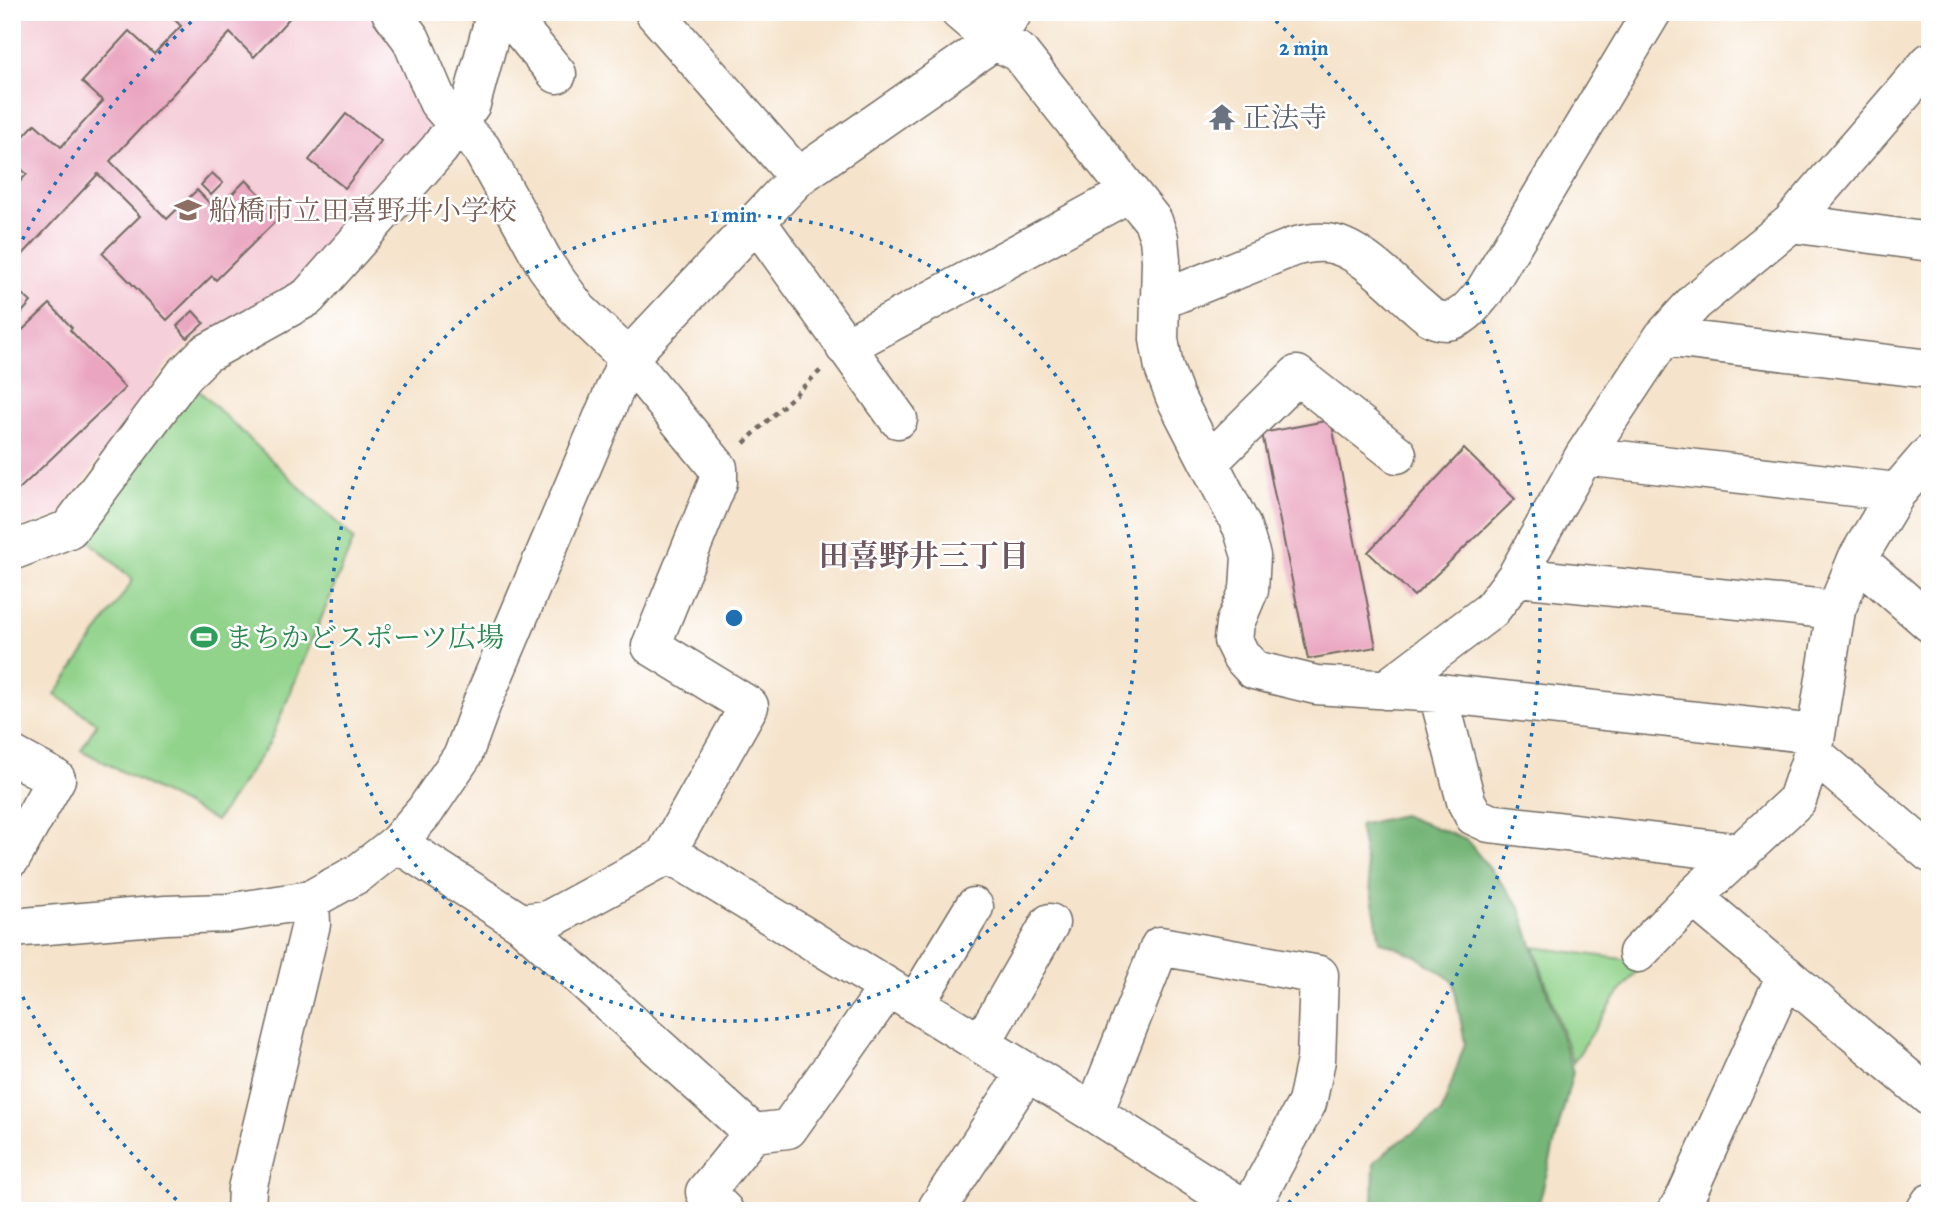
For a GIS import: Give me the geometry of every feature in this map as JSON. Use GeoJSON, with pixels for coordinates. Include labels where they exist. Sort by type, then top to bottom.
{"type":"FeatureCollection","features":[{"type":"Feature","properties":{"kind":"street"},"geometry":{"type":"LineString","coordinates":[[391,12],[411,39],[438,102],[481,148],[545,266],[578,310],[628,358],[718,468],[718,482],[651,646],[749,706],[664,857],[548,920],[521,923]]}},
{"type":"Feature","properties":{"kind":"street"},"geometry":{"type":"LineString","coordinates":[[12,551],[69,529],[184,374],[205,354],[308,297],[439,149],[471,104],[496,12]]}},
{"type":"Feature","properties":{"kind":"street"},"geometry":{"type":"LineString","coordinates":[[506,12],[557,74]]}},
{"type":"Feature","properties":{"kind":"street"},"geometry":{"type":"LineString","coordinates":[[654,12],[798,177]]}},
{"type":"Feature","properties":{"kind":"street"},"geometry":{"type":"LineString","coordinates":[[960,12],[1003,27],[1019,52],[1153,221],[1159,238],[1160,339],[1164,368],[1175,397],[1242,527],[1251,556],[1249,590],[1235,623],[1233,640],[1241,656],[1254,670],[1316,685],[1437,693],[1814,743],[1930,853]]}},
{"type":"Feature","properties":{"kind":"street"},"geometry":{"type":"LineString","coordinates":[[1160,301],[1293,247],[1329,243],[1361,258],[1429,317],[1447,321],[1455,319],[1468,311],[1483,292],[1653,12]]}},
{"type":"Feature","properties":{"kind":"street"},"geometry":{"type":"LineString","coordinates":[[13,920],[227,913],[310,900],[359,873],[397,843],[425,811],[463,755],[482,703],[628,358],[798,177],[1003,27]]}},
{"type":"Feature","properties":{"kind":"street"},"geometry":{"type":"LineString","coordinates":[[1385,690],[1491,610],[1516,577],[1584,456],[1663,337],[1696,302],[1791,223],[1926,69]]}},
{"type":"Feature","properties":{"kind":"street"},"geometry":{"type":"LineString","coordinates":[[845,346],[1129,193]]}},
{"type":"Feature","properties":{"kind":"street"},"geometry":{"type":"LineString","coordinates":[[757,222],[898,419]]}},
{"type":"Feature","properties":{"kind":"street"},"geometry":{"type":"LineString","coordinates":[[1791,223],[1930,242]]}},
{"type":"Feature","properties":{"kind":"street"},"geometry":{"type":"LineString","coordinates":[[1663,337],[1930,369]]}},
{"type":"Feature","properties":{"kind":"street"},"geometry":{"type":"LineString","coordinates":[[1209,462],[1297,374],[1397,454]]}},
{"type":"Feature","properties":{"kind":"street"},"geometry":{"type":"LineString","coordinates":[[1638,953],[1693,897],[1797,800],[1814,743],[1836,610],[1857,559],[1896,492],[1930,454]]}},
{"type":"Feature","properties":{"kind":"street"},"geometry":{"type":"LineString","coordinates":[[1584,456],[1896,492]]}},
{"type":"Feature","properties":{"kind":"street"},"geometry":{"type":"LineString","coordinates":[[1857,559],[1930,623]]}},
{"type":"Feature","properties":{"kind":"street"},"geometry":{"type":"LineString","coordinates":[[1516,577],[1836,610]]}},
{"type":"Feature","properties":{"kind":"street"},"geometry":{"type":"LineString","coordinates":[[1437,693],[1466,801],[1474,816],[1489,823],[1742,853]]}},
{"type":"Feature","properties":{"kind":"street"},"geometry":{"type":"LineString","coordinates":[[12,755],[56,779],[12,857]]}},
{"type":"Feature","properties":{"kind":"street"},"geometry":{"type":"LineString","coordinates":[[397,843],[521,923],[753,1133],[788,1129],[974,907]]}},
{"type":"Feature","properties":{"kind":"street"},"geometry":{"type":"LineString","coordinates":[[664,857],[692,866],[1248,1211],[1307,1103],[1316,1060],[1319,975],[1160,946],[1094,1113]]}},
{"type":"Feature","properties":{"kind":"street"},"geometry":{"type":"LineString","coordinates":[[1693,897],[1930,1097]]}},
{"type":"Feature","properties":{"kind":"street"},"geometry":{"type":"LineString","coordinates":[[245,1210],[247,1189],[311,924],[310,900]]}},
{"type":"Feature","properties":{"kind":"street"},"geometry":{"type":"LineString","coordinates":[[981,1044],[1050,923]]}},
{"type":"Feature","properties":{"kind":"street"},"geometry":{"type":"LineString","coordinates":[[1677,1211],[1786,975]]}},
{"type":"Feature","properties":{"kind":"street"},"geometry":{"type":"LineString","coordinates":[[938,1206],[1027,1072]]}},
{"type":"Feature","properties":{"kind":"street"},"geometry":{"type":"LineString","coordinates":[[707,1205],[753,1133]]}},
{"type":"Feature","properties":{"kind":"street"},"geometry":{"type":"LineString","coordinates":[[1925,1211],[1930,1203]]}},
{"type":"Feature","properties":{"kind":"path"},"geometry":{"type":"LineString","coordinates":[[718,468],[845,346]]}},
{"type":"Feature","properties":{"kind":"shaded area","name":"船橋市立田喜野井小学校"},"geometry":{"type":"Polygon","coordinates":[[[12,12],[374,12],[399,47],[428,114],[430,139],[299,281],[197,338],[169,361],[59,515],[12,531],[12,12]]]}},
{"type":"Feature","properties":{"kind":"green space","name":"まちかどスポーツ広場"},"geometry":{"type":"Polygon","coordinates":[[[193,385],[354,539],[270,742],[216,821],[81,750],[97,723],[55,695],[133,580],[83,535],[193,385]]]}},
{"type":"Feature","properties":{"kind":"green space"},"geometry":{"type":"Polygon","coordinates":[[[1402,815],[1466,839],[1519,905],[1573,1072],[1537,1211],[1373,1211],[1374,1162],[1441,1114],[1465,1043],[1453,981],[1416,956],[1380,941],[1359,825],[1402,815]]]}},
{"type":"Feature","properties":{"kind":"green space"},"geometry":{"type":"Polygon","coordinates":[[[1534,947],[1645,962],[1615,998],[1573,1063],[1534,947]]]}},
{"type":"Feature","properties":{"kind":"building"},"geometry":{"type":"Polygon","coordinates":[[[167,12],[295,12],[254,57],[230,33],[110,161],[167,219],[197,190],[216,210],[246,180],[281,216],[216,280],[212,276],[167,320],[102,253],[140,216],[98,174],[12,266],[12,190],[27,174],[12,161],[12,132],[20,140],[35,124],[61,147],[103,101],[82,82],[129,31],[154,54],[181,26],[167,12]]]}},
{"type":"Feature","properties":{"kind":"building"},"geometry":{"type":"Polygon","coordinates":[[[346,114],[381,141],[345,188],[309,160],[346,114]]]}},
{"type":"Feature","properties":{"kind":"building"},"geometry":{"type":"Polygon","coordinates":[[[212,173],[223,183],[211,195],[201,185],[212,173]]]}},
{"type":"Feature","properties":{"kind":"building"},"geometry":{"type":"Polygon","coordinates":[[[12,285],[31,302],[17,318],[12,313],[12,285]]]}},
{"type":"Feature","properties":{"kind":"building"},"geometry":{"type":"Polygon","coordinates":[[[50,304],[72,328],[70,330],[125,388],[12,496],[12,340],[50,304]]]}},
{"type":"Feature","properties":{"kind":"building"},"geometry":{"type":"Polygon","coordinates":[[[193,311],[204,323],[187,338],[177,326],[193,311]]]}},
{"type":"Feature","properties":{"kind":"building"},"geometry":{"type":"Polygon","coordinates":[[[1331,420],[1376,647],[1308,659],[1262,433],[1331,420]]]}},
{"type":"Feature","properties":{"kind":"building"},"geometry":{"type":"Polygon","coordinates":[[[1464,449],[1515,499],[1414,596],[1368,552],[1464,449]]]}},
{"type":"Feature","properties":{"kind":"place","name":"正法寺"},"geometry":{"type":"Point","coordinates":[1222,117]}},
{"type":"Feature","properties":{"kind":"place","name":"船橋市立田喜野井小学校"},"geometry":{"type":"Point","coordinates":[188,210]}},
{"type":"Feature","properties":{"kind":"place","name":"まちかどスポーツ広場"},"geometry":{"type":"Point","coordinates":[204,637]}},
{"type":"Feature","properties":{"kind":"district","name":"田喜野井三丁目"},"geometry":{"type":"Point","coordinates":[924,556]}}]}
